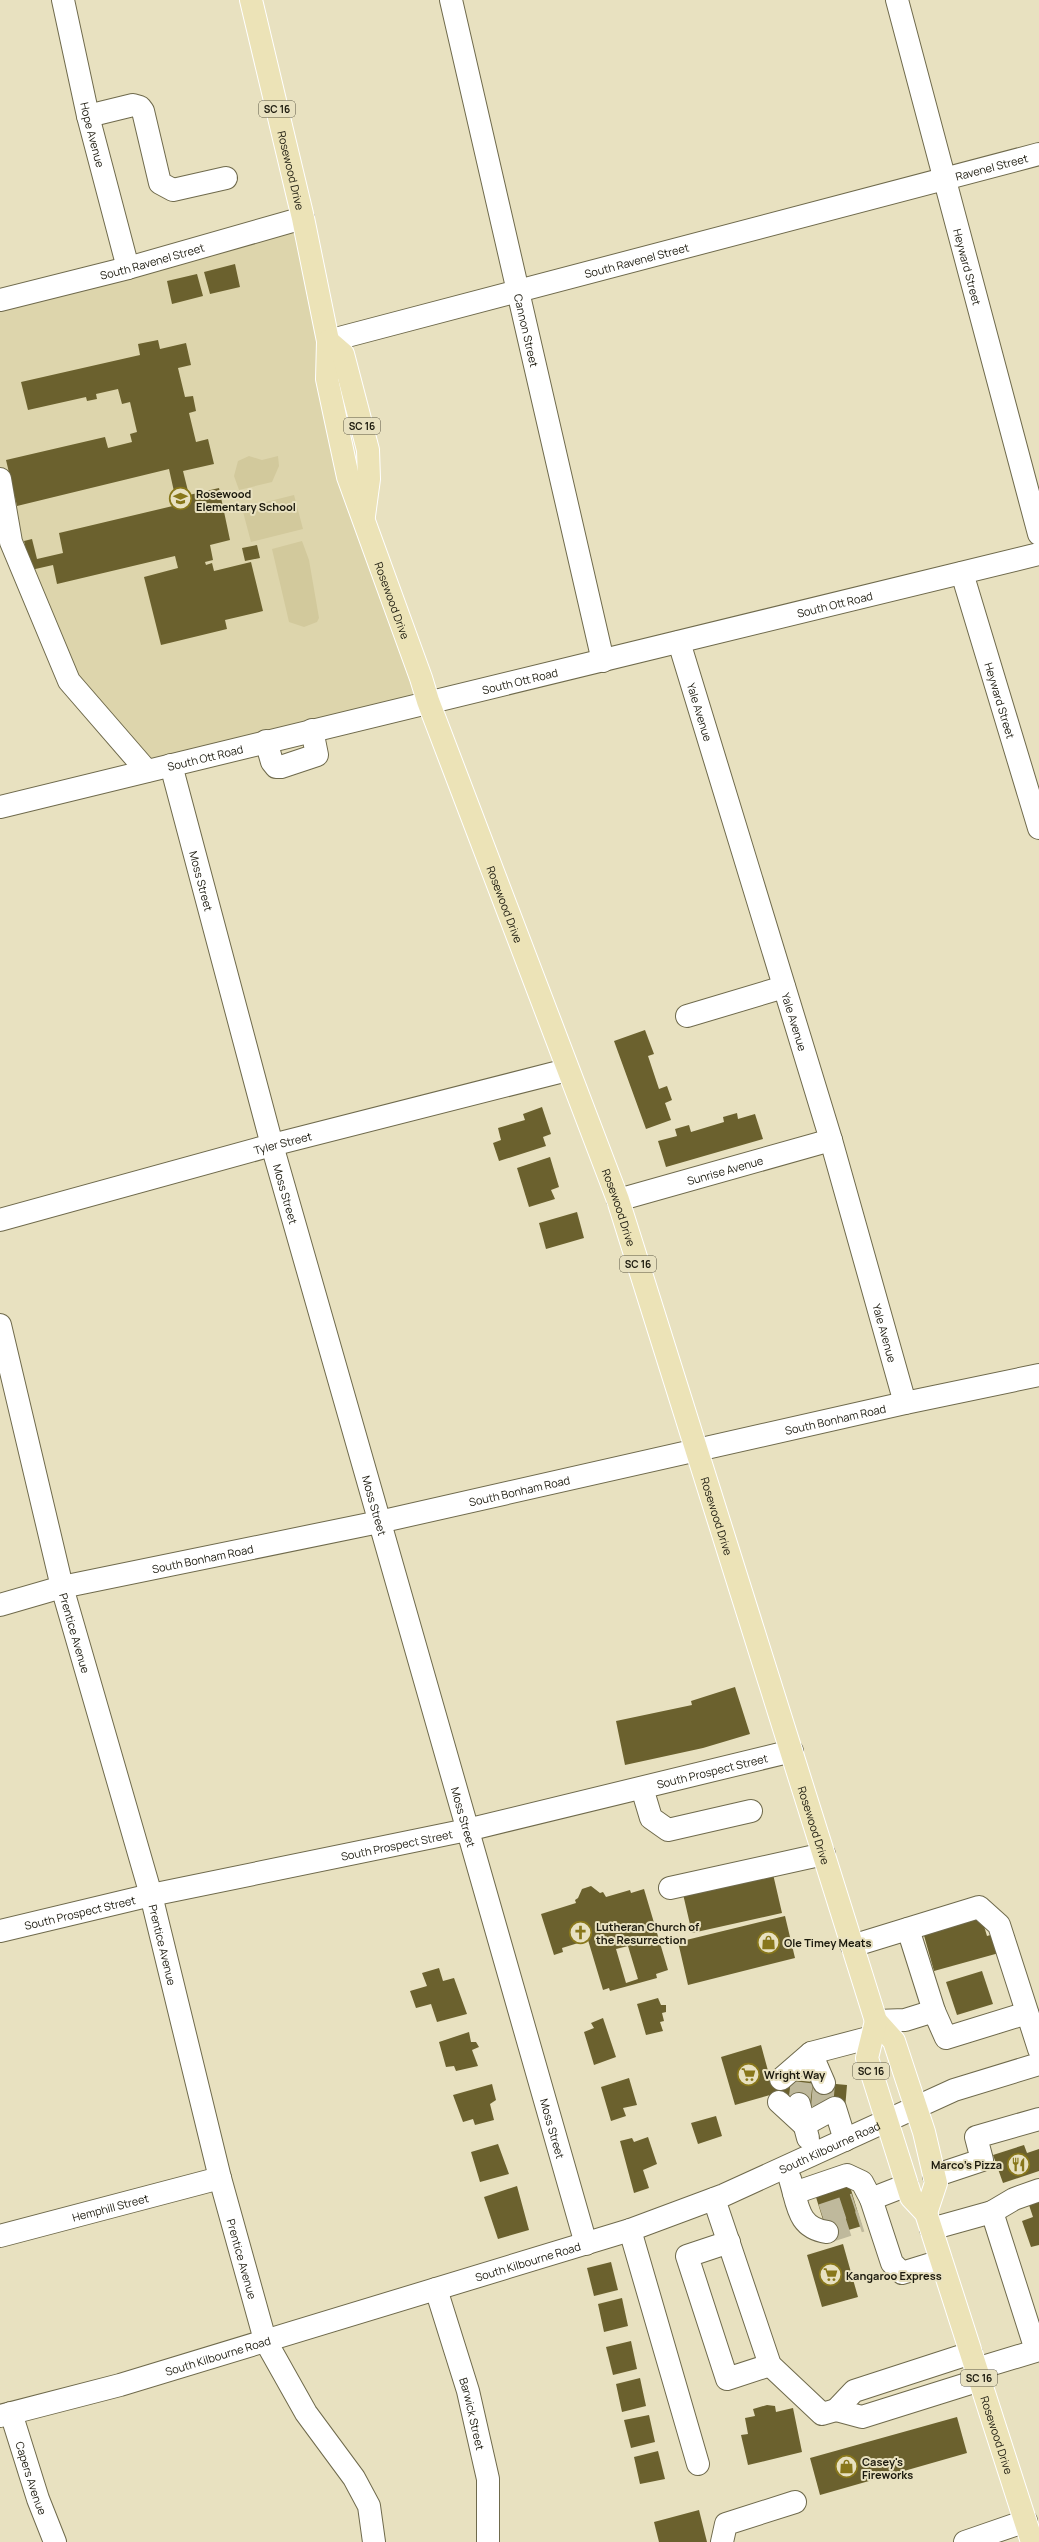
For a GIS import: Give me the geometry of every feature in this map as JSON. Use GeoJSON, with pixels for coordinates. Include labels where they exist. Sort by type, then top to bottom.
{"type":"FeatureCollection","features":[{"type":"Feature","properties":{"kind":"main road","name":"Rosewood Drive"},"geometry":{"type":"LineString","coordinates":[[252,0],[304,218],[328,341],[343,354],[368,450],[369,479],[364,519],[428,701],[567,1070],[618,1200],[852,1946],[874,2029],[867,2058],[885,2121],[911,2197],[928,2221],[1032,2542]]}},
{"type":"Feature","properties":{"kind":"main road","name":"Rosewood Drive"},"geometry":{"type":"LineString","coordinates":[[874,2029],[894,2041],[916,2106],[936,2183],[928,2221]]}},
{"type":"Feature","properties":{"kind":"street","name":"Hope Avenue"},"geometry":{"type":"LineString","coordinates":[[63,0],[88,116],[128,268]]}},
{"type":"Feature","properties":{"kind":"street","name":"Cannon Street"},"geometry":{"type":"LineString","coordinates":[[451,0],[603,661]]}},
{"type":"Feature","properties":{"kind":"street","name":"Heyward Street"},"geometry":{"type":"LineString","coordinates":[[897,0],[1039,534]]}},
{"type":"Feature","properties":{"kind":"street"},"geometry":{"type":"LineString","coordinates":[[88,116],[133,105],[140,107],[143,111],[160,183],[166,188],[173,190],[226,178]]}},
{"type":"Feature","properties":{"kind":"street","name":"Ravenel Street"},"geometry":{"type":"LineString","coordinates":[[945,179],[1039,154]]}},
{"type":"Feature","properties":{"kind":"street","name":"South Ravenel Street"},"geometry":{"type":"LineString","coordinates":[[328,341],[945,179]]}},
{"type":"Feature","properties":{"kind":"street","name":"South Ravenel Street"},"geometry":{"type":"LineString","coordinates":[[0,300],[128,268],[304,218]]}},
{"type":"Feature","properties":{"kind":"street"},"geometry":{"type":"LineString","coordinates":[[0,479],[11,542],[69,682],[147,771]]}},
{"type":"Feature","properties":{"kind":"street","name":"South Ott Road"},"geometry":{"type":"LineString","coordinates":[[0,807],[428,701],[603,661],[1039,554]]}},
{"type":"Feature","properties":{"kind":"street","name":"Heyward Street"},"geometry":{"type":"LineString","coordinates":[[962,573],[1039,828]]}},
{"type":"Feature","properties":{"kind":"street","name":"Yale Avenue"},"geometry":{"type":"LineString","coordinates":[[679,642],[831,1140],[905,1403]]}},
{"type":"Feature","properties":{"kind":"street"},"geometry":{"type":"LineString","coordinates":[[266,741],[272,762],[276,767],[281,767],[317,755],[312,730]]}},
{"type":"Feature","properties":{"kind":"street","name":"Moss Street"},"geometry":{"type":"LineString","coordinates":[[171,765],[272,1145],[586,2244]]}},
{"type":"Feature","properties":{"kind":"street"},"geometry":{"type":"LineString","coordinates":[[687,1016],[784,987]]}},
{"type":"Feature","properties":{"kind":"street","name":"Tyler Street"},"geometry":{"type":"LineString","coordinates":[[0,1220],[272,1145],[567,1070]]}},
{"type":"Feature","properties":{"kind":"street","name":"Sunrise Avenue"},"geometry":{"type":"LineString","coordinates":[[618,1200],[831,1140]]}},
{"type":"Feature","properties":{"kind":"street","name":"Prentice Avenue"},"geometry":{"type":"LineString","coordinates":[[0,1325],[62,1587],[151,1895],[220,2178],[265,2340],[306,2413],[354,2478],[369,2506],[374,2542]]}},
{"type":"Feature","properties":{"kind":"street","name":"South Bonham Road"},"geometry":{"type":"LineString","coordinates":[[0,1605],[62,1587],[380,1522],[905,1403],[1038,1379]]}},
{"type":"Feature","properties":{"kind":"street","name":"South Prospect Street"},"geometry":{"type":"LineString","coordinates":[[0,1931],[151,1895],[468,1830],[792,1751]]}},
{"type":"Feature","properties":{"kind":"street"},"geometry":{"type":"LineString","coordinates":[[642,1788],[650,1818],[668,1830],[751,1811]]}},
{"type":"Feature","properties":{"kind":"street"},"geometry":{"type":"LineString","coordinates":[[670,1888],[824,1854]]}},
{"type":"Feature","properties":{"kind":"street"},"geometry":{"type":"LineString","coordinates":[[852,1946],[979,1907],[999,1925],[1039,2049]]}},
{"type":"Feature","properties":{"kind":"street"},"geometry":{"type":"LineString","coordinates":[[908,1929],[934,2011],[946,2038],[1028,2013]]}},
{"type":"Feature","properties":{"kind":"street"},"geometry":{"type":"LineString","coordinates":[[792,2080],[811,2053],[874,2029],[934,2011]]}},
{"type":"Feature","properties":{"kind":"street"},"geometry":{"type":"LineString","coordinates":[[811,2053],[831,2084]]}},
{"type":"Feature","properties":{"kind":"street","name":"South Kilbourne Road"},"geometry":{"type":"LineString","coordinates":[[6,2414],[120,2385],[630,2230],[714,2199],[954,2090],[1039,2064]]}},
{"type":"Feature","properties":{"kind":"street"},"geometry":{"type":"LineString","coordinates":[[794,2110],[822,2107]]}},
{"type":"Feature","properties":{"kind":"street"},"geometry":{"type":"LineString","coordinates":[[794,2110],[835,2108],[845,2140]]}},
{"type":"Feature","properties":{"kind":"street"},"geometry":{"type":"LineString","coordinates":[[794,2110],[814,2154]]}},
{"type":"Feature","properties":{"kind":"street"},"geometry":{"type":"LineString","coordinates":[[934,2176],[982,2160],[976,2137],[1039,2120]]}},
{"type":"Feature","properties":{"kind":"street"},"geometry":{"type":"LineString","coordinates":[[786,2167],[794,2193],[817,2223]]}},
{"type":"Feature","properties":{"kind":"street"},"geometry":{"type":"LineString","coordinates":[[794,2193],[848,2175],[862,2182],[862,2208],[892,2263],[902,2273],[941,2261]]}},
{"type":"Feature","properties":{"kind":"street","name":"Hemphill Street"},"geometry":{"type":"LineString","coordinates":[[0,2236],[220,2178]]}},
{"type":"Feature","properties":{"kind":"street"},"geometry":{"type":"LineString","coordinates":[[862,2208],[907,2185]]}},
{"type":"Feature","properties":{"kind":"street"},"geometry":{"type":"LineString","coordinates":[[928,2221],[992,2212],[1014,2199],[1039,2190]]}},
{"type":"Feature","properties":{"kind":"street"},"geometry":{"type":"LineString","coordinates":[[714,2199],[770,2365],[822,2414],[836,2410],[854,2391],[976,2367],[1038,2350],[992,2212]]}},
{"type":"Feature","properties":{"kind":"street"},"geometry":{"type":"LineString","coordinates":[[630,2230],[698,2464]]}},
{"type":"Feature","properties":{"kind":"street"},"geometry":{"type":"LineString","coordinates":[[729,2242],[687,2256],[727,2379],[770,2365]]}},
{"type":"Feature","properties":{"kind":"street","name":"Barwick Street"},"geometry":{"type":"LineString","coordinates":[[436,2289],[468,2391],[488,2479],[488,2542]]}},
{"type":"Feature","properties":{"kind":"street"},"geometry":{"type":"LineString","coordinates":[[836,2410],[862,2417],[976,2367]]}},
{"type":"Feature","properties":{"kind":"street","name":"Capers Avenue"},"geometry":{"type":"LineString","coordinates":[[6,2414],[55,2542]]}},
{"type":"Feature","properties":{"kind":"street"},"geometry":{"type":"LineString","coordinates":[[722,2542],[726,2524],[795,2502]]}},
{"type":"Feature","properties":{"kind":"street"},"geometry":{"type":"LineString","coordinates":[[965,2542],[1026,2521]]}},
{"type":"Feature","properties":{"kind":"shaded area","name":"Rosewood Elementary School"},"geometry":{"type":"Polygon","coordinates":[[[303,218],[327,379],[428,701],[147,771],[69,681],[0,479],[0,300],[303,218]]]}},
{"type":"Feature","properties":{"kind":"shaded area"},"geometry":{"type":"Polygon","coordinates":[[[249,456],[262,460],[278,456],[279,466],[272,482],[239,490],[234,476],[238,461],[249,456]]]}},
{"type":"Feature","properties":{"kind":"shaded area"},"geometry":{"type":"Polygon","coordinates":[[[294,495],[303,529],[251,542],[242,508],[294,495]]]}},
{"type":"Feature","properties":{"kind":"shaded area"},"geometry":{"type":"Polygon","coordinates":[[[302,541],[309,560],[319,618],[317,622],[304,627],[289,622],[272,549],[302,541]]]}},
{"type":"Feature","properties":{"kind":"building"},"geometry":{"type":"Polygon","coordinates":[[[235,264],[240,287],[210,294],[204,272],[235,264]]]}},
{"type":"Feature","properties":{"kind":"building"},"geometry":{"type":"Polygon","coordinates":[[[197,274],[203,296],[172,304],[167,281],[197,274]]]}},
{"type":"Feature","properties":{"kind":"building"},"geometry":{"type":"Polygon","coordinates":[[[158,340],[160,349],[186,343],[191,365],[178,368],[185,397],[193,396],[196,411],[189,413],[196,442],[208,439],[214,464],[183,471],[189,495],[219,488],[230,540],[210,545],[213,560],[205,562],[206,565],[212,563],[214,571],[251,562],[263,611],[225,620],[227,629],[161,645],[144,577],[178,568],[175,556],[57,584],[53,565],[31,570],[24,541],[32,539],[37,559],[63,553],[59,533],[177,505],[169,469],[17,506],[6,460],[105,437],[108,448],[132,442],[130,434],[137,432],[130,402],[122,404],[118,389],[96,394],[97,399],[87,401],[86,397],[28,410],[21,382],[140,355],[138,344],[158,340]]]}},
{"type":"Feature","properties":{"kind":"building"},"geometry":{"type":"Polygon","coordinates":[[[257,545],[260,558],[245,561],[242,548],[257,545]]]}},
{"type":"Feature","properties":{"kind":"building"},"geometry":{"type":"Polygon","coordinates":[[[645,1030],[654,1054],[648,1056],[659,1089],[667,1086],[672,1100],[665,1103],[671,1120],[646,1129],[614,1041],[645,1030]]]}},
{"type":"Feature","properties":{"kind":"building"},"geometry":{"type":"Polygon","coordinates":[[[542,1107],[551,1134],[543,1137],[546,1146],[499,1161],[493,1143],[501,1140],[498,1128],[525,1120],[523,1114],[542,1107]]]}},
{"type":"Feature","properties":{"kind":"building"},"geometry":{"type":"Polygon","coordinates":[[[737,1113],[738,1119],[755,1114],[763,1139],[666,1167],[658,1141],[677,1136],[675,1129],[689,1125],[691,1132],[724,1122],[723,1117],[737,1113]]]}},
{"type":"Feature","properties":{"kind":"building"},"geometry":{"type":"Polygon","coordinates":[[[550,1157],[559,1187],[551,1190],[555,1199],[529,1207],[517,1168],[550,1157]]]}},
{"type":"Feature","properties":{"kind":"building"},"geometry":{"type":"Polygon","coordinates":[[[577,1212],[584,1238],[546,1249],[539,1223],[577,1212]]]}},
{"type":"Feature","properties":{"kind":"building"},"geometry":{"type":"Polygon","coordinates":[[[735,1687],[750,1734],[703,1748],[625,1765],[616,1721],[692,1705],[691,1701],[735,1687]]]}},
{"type":"Feature","properties":{"kind":"building"},"geometry":{"type":"Polygon","coordinates":[[[773,1874],[782,1913],[692,1933],[683,1894],[773,1874]]]}},
{"type":"Feature","properties":{"kind":"building"},"geometry":{"type":"Polygon","coordinates":[[[591,1886],[600,1893],[603,1892],[606,1897],[630,1890],[631,1893],[644,1889],[668,1970],[656,1974],[657,1978],[610,1991],[609,1988],[603,1990],[588,1940],[562,1948],[563,1952],[554,1955],[541,1914],[576,1903],[575,1900],[578,1898],[582,1889],[591,1886]],[[628,1946],[616,1949],[626,1983],[638,1979],[628,1946]]]}},
{"type":"Feature","properties":{"kind":"building"},"geometry":{"type":"Polygon","coordinates":[[[785,1916],[795,1958],[688,1985],[678,1942],[785,1916]]]}},
{"type":"Feature","properties":{"kind":"building"},"geometry":{"type":"Polygon","coordinates":[[[981,1916],[987,1936],[994,1934],[999,1953],[934,1971],[923,1932],[981,1916]]]}},
{"type":"Feature","properties":{"kind":"building"},"geometry":{"type":"Polygon","coordinates":[[[439,1968],[443,1981],[454,1978],[467,2014],[437,2022],[431,2004],[416,2008],[410,1991],[427,1986],[422,1973],[439,1968]]]}},
{"type":"Feature","properties":{"kind":"building"},"geometry":{"type":"Polygon","coordinates":[[[982,1971],[993,2004],[957,2015],[946,1982],[982,1971]]]}},
{"type":"Feature","properties":{"kind":"building"},"geometry":{"type":"Polygon","coordinates":[[[658,1998],[661,2005],[666,2005],[666,2012],[662,2013],[664,2021],[660,2022],[663,2031],[646,2035],[637,2004],[658,1998]]]}},
{"type":"Feature","properties":{"kind":"building"},"geometry":{"type":"Polygon","coordinates":[[[603,2018],[616,2057],[594,2065],[584,2032],[594,2028],[591,2023],[603,2018]]]}},
{"type":"Feature","properties":{"kind":"building"},"geometry":{"type":"Polygon","coordinates":[[[469,2032],[471,2042],[476,2042],[479,2047],[472,2050],[478,2066],[456,2071],[454,2066],[446,2067],[439,2042],[469,2032]]]}},
{"type":"Feature","properties":{"kind":"building"},"geometry":{"type":"Polygon","coordinates":[[[761,2045],[770,2078],[847,2085],[845,2109],[769,2101],[770,2095],[735,2105],[721,2057],[761,2045]]]}},
{"type":"Feature","properties":{"kind":"building"},"geometry":{"type":"Polygon","coordinates":[[[629,2078],[637,2105],[623,2108],[626,2116],[611,2121],[601,2087],[629,2078]]]}},
{"type":"Feature","properties":{"kind":"building"},"geometry":{"type":"Polygon","coordinates":[[[492,2084],[496,2100],[490,2104],[494,2120],[475,2125],[473,2119],[463,2122],[453,2095],[492,2084]]]}},
{"type":"Feature","properties":{"kind":"building"},"geometry":{"type":"Polygon","coordinates":[[[716,2116],[722,2136],[698,2144],[691,2123],[716,2116]]]}},
{"type":"Feature","properties":{"kind":"building"},"geometry":{"type":"Polygon","coordinates":[[[648,2137],[657,2164],[643,2170],[649,2188],[634,2193],[620,2141],[632,2138],[634,2142],[648,2137]]]}},
{"type":"Feature","properties":{"kind":"building"},"geometry":{"type":"Polygon","coordinates":[[[498,2144],[509,2174],[480,2182],[471,2152],[498,2144]]]}},
{"type":"Feature","properties":{"kind":"building"},"geometry":{"type":"Polygon","coordinates":[[[1024,2145],[1027,2153],[1039,2149],[1039,2171],[1003,2183],[993,2155],[1024,2145]]]}},
{"type":"Feature","properties":{"kind":"building"},"geometry":{"type":"Polygon","coordinates":[[[849,2183],[862,2226],[828,2236],[815,2194],[849,2183]]]}},
{"type":"Feature","properties":{"kind":"building"},"geometry":{"type":"Polygon","coordinates":[[[517,2186],[529,2230],[498,2239],[484,2197],[517,2186]]]}},
{"type":"Feature","properties":{"kind":"building"},"geometry":{"type":"Polygon","coordinates":[[[1039,2202],[1039,2245],[1031,2247],[1022,2221],[1033,2217],[1029,2205],[1039,2202]]]}},
{"type":"Feature","properties":{"kind":"building"},"geometry":{"type":"Polygon","coordinates":[[[843,2244],[858,2297],[822,2307],[807,2255],[843,2244]]]}},
{"type":"Feature","properties":{"kind":"building"},"geometry":{"type":"Polygon","coordinates":[[[611,2262],[618,2290],[594,2296],[587,2268],[611,2262]]]}},
{"type":"Feature","properties":{"kind":"building"},"geometry":{"type":"Polygon","coordinates":[[[622,2298],[628,2326],[604,2332],[598,2304],[622,2298]]]}},
{"type":"Feature","properties":{"kind":"building"},"geometry":{"type":"Polygon","coordinates":[[[631,2341],[637,2369],[613,2375],[606,2347],[631,2341]]]}},
{"type":"Feature","properties":{"kind":"building"},"geometry":{"type":"Polygon","coordinates":[[[640,2378],[646,2406],[622,2412],[616,2384],[640,2378]]]}},
{"type":"Feature","properties":{"kind":"building"},"geometry":{"type":"Polygon","coordinates":[[[767,2405],[775,2406],[776,2412],[793,2408],[802,2452],[748,2465],[741,2435],[748,2434],[745,2418],[755,2416],[753,2409],[767,2405]]]}},
{"type":"Feature","properties":{"kind":"building"},"geometry":{"type":"Polygon","coordinates":[[[649,2415],[655,2442],[631,2448],[624,2420],[649,2415]]]}},
{"type":"Feature","properties":{"kind":"building"},"geometry":{"type":"Polygon","coordinates":[[[957,2417],[967,2453],[820,2495],[810,2458],[957,2417]]]}},
{"type":"Feature","properties":{"kind":"building"},"geometry":{"type":"Polygon","coordinates":[[[658,2451],[665,2479],[640,2484],[634,2457],[658,2451]]]}},
{"type":"Feature","properties":{"kind":"building"},"geometry":{"type":"Polygon","coordinates":[[[699,2510],[707,2542],[659,2542],[654,2522],[699,2510]]]}},
{"type":"Feature","properties":{"kind":"tunnel"},"geometry":{"type":"LineString","coordinates":[[799,2104],[802,2081]]}},
{"type":"Feature","properties":{"kind":"tunnel"},"geometry":{"type":"LineString","coordinates":[[822,2107],[824,2083]]}},
{"type":"Feature","properties":{"kind":"tunnel"},"geometry":{"type":"LineString","coordinates":[[822,2215],[855,2204]]}},
{"type":"Feature","properties":{"kind":"tunnel"},"geometry":{"type":"LineString","coordinates":[[827,2232],[861,2221]]}},
{"type":"Feature","properties":{"kind":"place","name":"Rosewood Elementary School"},"geometry":{"type":"Point","coordinates":[180,499]}},
{"type":"Feature","properties":{"kind":"place","name":"Lutheran Church of the Resurrection"},"geometry":{"type":"Point","coordinates":[581,1932]}},
{"type":"Feature","properties":{"kind":"place","name":"Ole Timey Meats"},"geometry":{"type":"Point","coordinates":[769,1942]}},
{"type":"Feature","properties":{"kind":"place","name":"Wright Way"},"geometry":{"type":"Point","coordinates":[748,2074]}},
{"type":"Feature","properties":{"kind":"place","name":"Marco's Pizza"},"geometry":{"type":"Point","coordinates":[1018,2164]}},
{"type":"Feature","properties":{"kind":"place","name":"Kangaroo Express"},"geometry":{"type":"Point","coordinates":[831,2275]}},
{"type":"Feature","properties":{"kind":"place","name":"Casey's Fireworks"},"geometry":{"type":"Point","coordinates":[846,2467]}}]}
